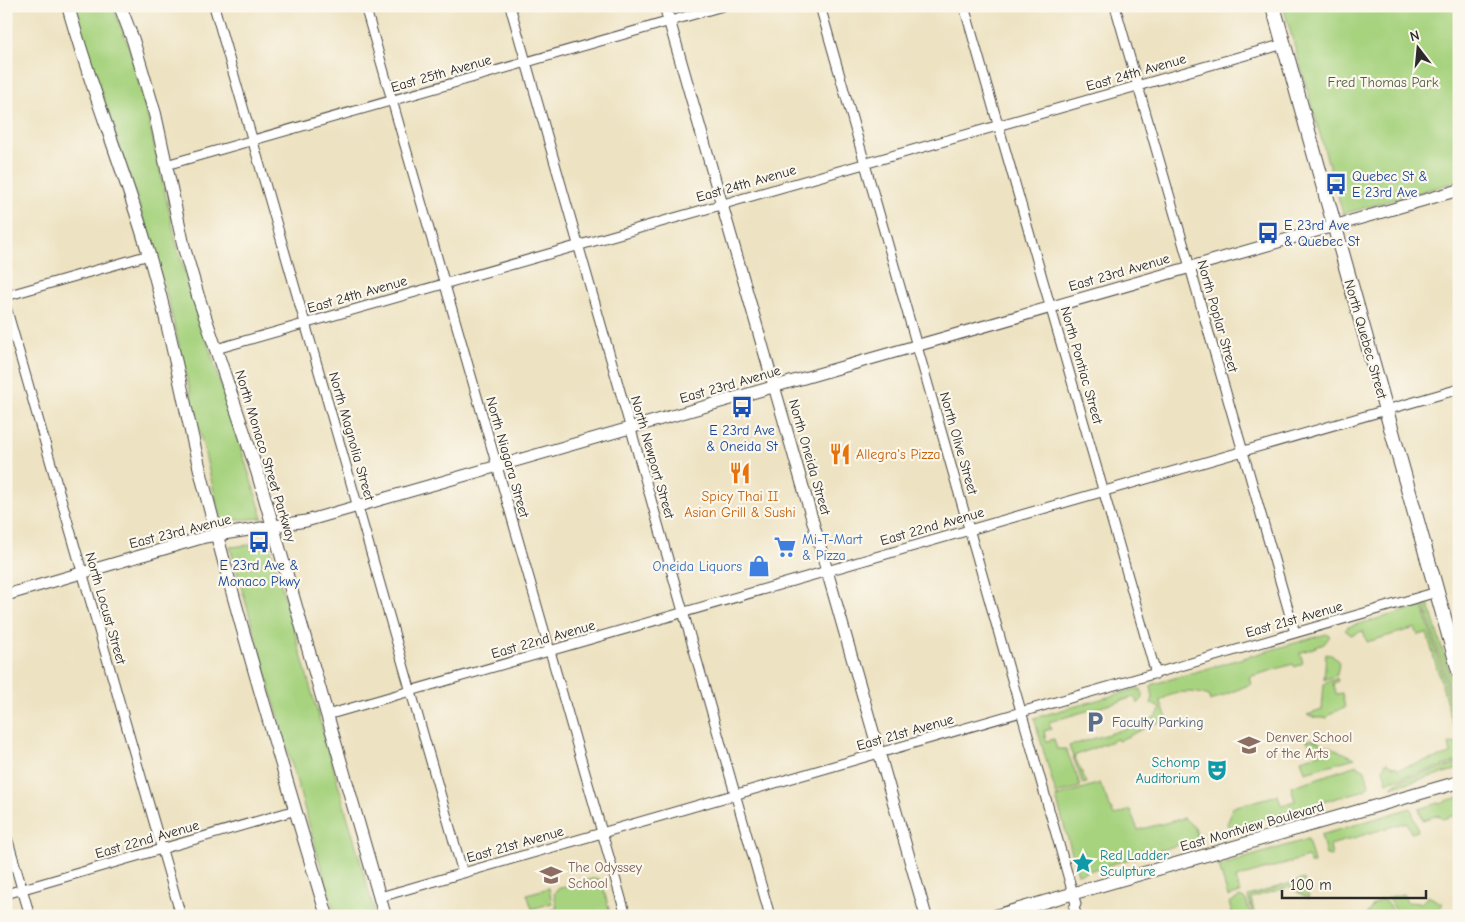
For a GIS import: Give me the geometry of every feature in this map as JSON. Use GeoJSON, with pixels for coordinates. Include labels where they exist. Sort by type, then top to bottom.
{"type":"FeatureCollection","features":[{"type":"Feature","properties":{"kind":"main road"},"geometry":{"type":"LineString","coordinates":[[68,6],[81,53],[126,179],[149,254],[166,314],[186,410],[217,535],[327,916]]}},
{"type":"Feature","properties":{"kind":"main road","name":"North Monaco Street Parkway"},"geometry":{"type":"LineString","coordinates":[[120,6],[153,106],[184,248],[273,528],[385,916]]}},
{"type":"Feature","properties":{"kind":"main road","name":"North Quebec Street"},"geometry":{"type":"LineString","coordinates":[[1273,6],[1459,671]]}},
{"type":"Feature","properties":{"kind":"main road","name":"East Montview Boulevard"},"geometry":{"type":"LineString","coordinates":[[995,916],[1459,782]]}},
{"type":"Feature","properties":{"kind":"street","name":"North Magnolia Street"},"geometry":{"type":"LineString","coordinates":[[214,6],[463,873]]}},
{"type":"Feature","properties":{"kind":"street","name":"North Niagara Street"},"geometry":{"type":"LineString","coordinates":[[365,6],[626,916]]}},
{"type":"Feature","properties":{"kind":"street","name":"North Newport Street"},"geometry":{"type":"LineString","coordinates":[[510,6],[770,916]]}},
{"type":"Feature","properties":{"kind":"street","name":"North Oneida Street"},"geometry":{"type":"LineString","coordinates":[[665,6],[926,916]]}},
{"type":"Feature","properties":{"kind":"street","name":"East 25th Avenue"},"geometry":{"type":"LineString","coordinates":[[166,165],[723,6]]}},
{"type":"Feature","properties":{"kind":"street","name":"North Olive Street"},"geometry":{"type":"LineString","coordinates":[[820,6],[1022,712],[1073,893],[1077,916]]}},
{"type":"Feature","properties":{"kind":"street","name":"North Pontiac Street"},"geometry":{"type":"LineString","coordinates":[[964,6],[1156,674]]}},
{"type":"Feature","properties":{"kind":"street","name":"North Poplar Street"},"geometry":{"type":"LineString","coordinates":[[1115,6],[1295,633]]}},
{"type":"Feature","properties":{"kind":"street","name":"East 24th Avenue"},"geometry":{"type":"LineString","coordinates":[[216,349],[1284,44]]}},
{"type":"Feature","properties":{"kind":"street","name":"East 23rd Avenue"},"geometry":{"type":"LineString","coordinates":[[6,595],[217,535],[273,528],[357,506],[1459,190]]}},
{"type":"Feature","properties":{"kind":"street"},"geometry":{"type":"LineString","coordinates":[[6,296],[149,254]]}},
{"type":"Feature","properties":{"kind":"street","name":"North Locust Street"},"geometry":{"type":"LineString","coordinates":[[6,307],[181,916]]}},
{"type":"Feature","properties":{"kind":"street","name":"East 22nd Avenue"},"geometry":{"type":"LineString","coordinates":[[327,715],[1459,389]]}},
{"type":"Feature","properties":{"kind":"street","name":"East 21st Avenue"},"geometry":{"type":"LineString","coordinates":[[380,897],[1437,592]]}},
{"type":"Feature","properties":{"kind":"street","name":"East 22nd Avenue"},"geometry":{"type":"LineString","coordinates":[[6,894],[296,810]]}},
{"type":"Feature","properties":{"kind":"street"},"geometry":{"type":"LineString","coordinates":[[6,834],[30,916]]}},
{"type":"Feature","properties":{"kind":"green space"},"geometry":{"type":"Polygon","coordinates":[[[75,6],[113,6],[130,50],[149,122],[178,250],[263,518],[221,521],[169,303],[139,205],[80,29],[75,6]]]}},
{"type":"Feature","properties":{"kind":"green space","name":"Fred Thomas Park"},"geometry":{"type":"Polygon","coordinates":[[[1283,6],[1459,6],[1459,181],[1343,214],[1283,6]]]}},
{"type":"Feature","properties":{"kind":"green space"},"geometry":{"type":"Polygon","coordinates":[[[269,543],[376,916],[335,916],[230,547],[269,543]]]}},
{"type":"Feature","properties":{"kind":"green space"},"geometry":{"type":"Polygon","coordinates":[[[1427,603],[1459,706],[1459,724],[1425,606],[1427,603]]]}},
{"type":"Feature","properties":{"kind":"green space"},"geometry":{"type":"Polygon","coordinates":[[[1423,606],[1459,732],[1459,761],[1387,782],[1383,769],[1386,762],[1393,767],[1396,766],[1397,769],[1451,754],[1449,744],[1458,742],[1427,633],[1418,635],[1415,628],[1367,642],[1363,631],[1351,635],[1345,630],[1348,627],[1423,606]]]}},
{"type":"Feature","properties":{"kind":"green space"},"geometry":{"type":"Polygon","coordinates":[[[1326,634],[1330,636],[1324,644],[1300,653],[1303,663],[1295,667],[1293,664],[1249,677],[1251,684],[1210,701],[1209,696],[1190,692],[1166,697],[1160,701],[1167,718],[1118,741],[1117,739],[1074,756],[1087,783],[1083,784],[1069,746],[1145,723],[1156,716],[1161,709],[1151,703],[1153,698],[1151,686],[1154,684],[1326,634]]]}},
{"type":"Feature","properties":{"kind":"green space"},"geometry":{"type":"Polygon","coordinates":[[[1326,654],[1334,656],[1339,663],[1337,675],[1324,680],[1326,654]]]}},
{"type":"Feature","properties":{"kind":"green space"},"geometry":{"type":"Polygon","coordinates":[[[1337,678],[1338,681],[1333,683],[1336,694],[1342,693],[1345,708],[1331,713],[1327,718],[1316,718],[1307,715],[1322,710],[1324,684],[1337,678]]]}},
{"type":"Feature","properties":{"kind":"green space"},"geometry":{"type":"Polygon","coordinates":[[[1141,689],[1143,698],[1138,704],[1134,697],[1094,709],[1094,717],[1090,710],[1049,722],[1051,729],[1044,731],[1046,741],[1054,739],[1057,749],[1066,749],[1080,784],[1080,787],[1056,794],[1034,718],[1141,689]]]}},
{"type":"Feature","properties":{"kind":"green space"},"geometry":{"type":"Polygon","coordinates":[[[1312,739],[1355,758],[1305,772],[1301,759],[1319,754],[1306,740],[1312,739]]]}},
{"type":"Feature","properties":{"kind":"green space"},"geometry":{"type":"Polygon","coordinates":[[[1459,763],[1459,769],[1391,787],[1401,780],[1459,763]]]}},
{"type":"Feature","properties":{"kind":"green space"},"geometry":{"type":"Polygon","coordinates":[[[1357,765],[1365,770],[1369,785],[1365,790],[1242,825],[1230,832],[1227,824],[1233,807],[1278,795],[1281,805],[1295,801],[1291,787],[1357,765]]]}},
{"type":"Feature","properties":{"kind":"green space"},"geometry":{"type":"Polygon","coordinates":[[[1100,783],[1114,816],[1130,810],[1138,830],[1184,818],[1195,828],[1198,839],[1078,874],[1056,797],[1100,783]]]}},
{"type":"Feature","properties":{"kind":"green space"},"geometry":{"type":"Polygon","coordinates":[[[1459,797],[1459,820],[1452,816],[1443,819],[1438,815],[1423,820],[1419,809],[1459,797]]]}},
{"type":"Feature","properties":{"kind":"green space"},"geometry":{"type":"Polygon","coordinates":[[[1411,808],[1418,831],[1411,833],[1407,822],[1330,845],[1332,856],[1326,855],[1321,835],[1411,808]]]}},
{"type":"Feature","properties":{"kind":"green space"},"geometry":{"type":"Polygon","coordinates":[[[1308,839],[1314,863],[1310,863],[1308,857],[1236,878],[1240,893],[1228,897],[1219,866],[1308,839]]]}},
{"type":"Feature","properties":{"kind":"green space"},"geometry":{"type":"Polygon","coordinates":[[[596,878],[601,880],[611,916],[533,916],[557,908],[554,893],[557,889],[596,878]]]}},
{"type":"Feature","properties":{"kind":"green space"},"geometry":{"type":"Polygon","coordinates":[[[1304,879],[1309,899],[1289,887],[1251,898],[1255,916],[1253,916],[1248,896],[1304,879]]]}},
{"type":"Feature","properties":{"kind":"green space"},"geometry":{"type":"Polygon","coordinates":[[[549,888],[552,903],[532,909],[527,894],[549,888]]]}},
{"type":"Feature","properties":{"kind":"green space"},"geometry":{"type":"Polygon","coordinates":[[[1403,894],[1407,902],[1421,903],[1428,896],[1443,904],[1429,916],[1400,916],[1387,898],[1403,894]]]}},
{"type":"Feature","properties":{"kind":"green space"},"geometry":{"type":"Polygon","coordinates":[[[1240,897],[1246,900],[1251,916],[1233,916],[1229,903],[1240,897]]]}},
{"type":"Feature","properties":{"kind":"green space"},"geometry":{"type":"Polygon","coordinates":[[[1383,899],[1397,916],[1366,916],[1373,905],[1383,899]]]}},
{"type":"Feature","properties":{"kind":"place","name":"Quebec St & E 23rd Ave"},"geometry":{"type":"Point","coordinates":[1336,184]}},
{"type":"Feature","properties":{"kind":"place","name":"E 23rd Ave & Quebec St"},"geometry":{"type":"Point","coordinates":[1268,233]}},
{"type":"Feature","properties":{"kind":"place","name":"E 23rd Ave & Oneida St"},"geometry":{"type":"Point","coordinates":[742,407]}},
{"type":"Feature","properties":{"kind":"place","name":"Allegra's Pizza"},"geometry":{"type":"Point","coordinates":[840,454]}},
{"type":"Feature","properties":{"kind":"place","name":"Spicy Thai II Asian Grill & Sushi"},"geometry":{"type":"Point","coordinates":[740,473]}},
{"type":"Feature","properties":{"kind":"place","name":"E 23rd Ave & Monaco Pkwy"},"geometry":{"type":"Point","coordinates":[259,542]}},
{"type":"Feature","properties":{"kind":"place","name":"Mi-T-Mart & Pizza"},"geometry":{"type":"Point","coordinates":[785,547]}},
{"type":"Feature","properties":{"kind":"place","name":"Oneida Liquors"},"geometry":{"type":"Point","coordinates":[759,566]}},
{"type":"Feature","properties":{"kind":"place","name":"Faculty Parking"},"geometry":{"type":"Point","coordinates":[1095,722]}},
{"type":"Feature","properties":{"kind":"place","name":"Denver School of the Arts"},"geometry":{"type":"Point","coordinates":[1249,745]}},
{"type":"Feature","properties":{"kind":"place","name":"Schomp Auditorium"},"geometry":{"type":"Point","coordinates":[1217,770]}},
{"type":"Feature","properties":{"kind":"place","name":"Red Ladder Sculpture"},"geometry":{"type":"Point","coordinates":[1083,863]}},
{"type":"Feature","properties":{"kind":"place","name":"The Odyssey School"},"geometry":{"type":"Point","coordinates":[551,875]}}]}
